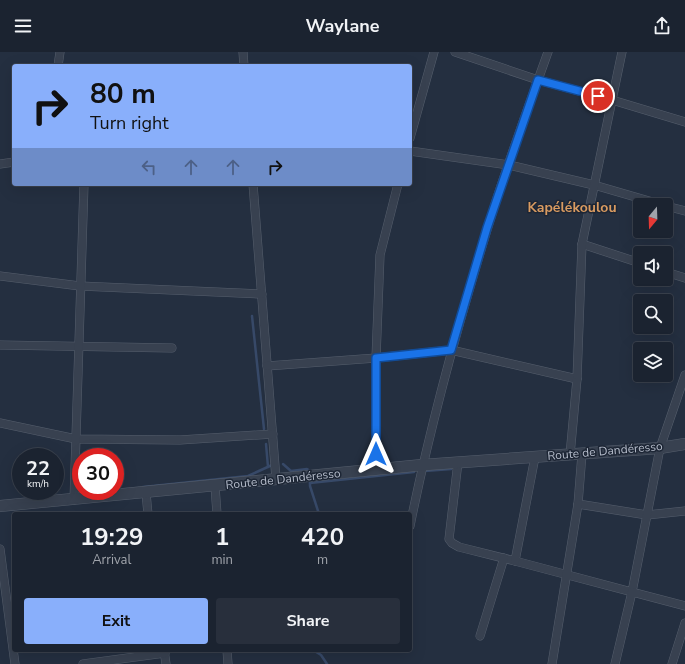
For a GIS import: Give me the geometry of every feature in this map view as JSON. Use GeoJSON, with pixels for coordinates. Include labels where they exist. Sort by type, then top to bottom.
{"type":"FeatureCollection","features":[{"type":"Feature","properties":{"kind":"street"},"geometry":{"type":"LineString","coordinates":[[58,64],[60,52]]}},
{"type":"Feature","properties":{"kind":"street"},"geometry":{"type":"LineString","coordinates":[[243,52],[244,64]]}},
{"type":"Feature","properties":{"kind":"street"},"geometry":{"type":"LineString","coordinates":[[412,131],[434,52]]}},
{"type":"Feature","properties":{"kind":"street"},"geometry":{"type":"LineString","coordinates":[[455,52],[538,80],[685,122]]}},
{"type":"Feature","properties":{"kind":"street"},"geometry":{"type":"LineString","coordinates":[[412,516],[422,465],[451,350],[487,228],[548,52]]}},
{"type":"Feature","properties":{"kind":"street"},"geometry":{"type":"LineString","coordinates":[[570,455],[577,379],[582,244],[622,52]]}},
{"type":"Feature","properties":{"kind":"street"},"geometry":{"type":"LineString","coordinates":[[412,151],[508,165],[594,185],[639,198]]}},
{"type":"Feature","properties":{"kind":"street"},"geometry":{"type":"LineString","coordinates":[[0,164],[12,162]]}},
{"type":"Feature","properties":{"kind":"street"},"geometry":{"type":"LineString","coordinates":[[76,448],[84,186]]}},
{"type":"Feature","properties":{"kind":"street"},"geometry":{"type":"LineString","coordinates":[[252,186],[276,479]]}},
{"type":"Feature","properties":{"kind":"street"},"geometry":{"type":"LineString","coordinates":[[376,470],[376,358],[380,255],[397,186]]}},
{"type":"Feature","properties":{"kind":"street"},"geometry":{"type":"LineString","coordinates":[[673,208],[685,211]]}},
{"type":"Feature","properties":{"kind":"street"},"geometry":{"type":"LineString","coordinates":[[582,244],[633,261]]}},
{"type":"Feature","properties":{"kind":"street"},"geometry":{"type":"LineString","coordinates":[[673,274],[685,278]]}},
{"type":"Feature","properties":{"kind":"street"},"geometry":{"type":"LineString","coordinates":[[0,276],[80,286],[262,294]]}},
{"type":"Feature","properties":{"kind":"street"},"geometry":{"type":"LineString","coordinates":[[0,345],[172,348]]}},
{"type":"Feature","properties":{"kind":"street"},"geometry":{"type":"LineString","coordinates":[[267,366],[376,358],[451,350],[577,379]]}},
{"type":"Feature","properties":{"kind":"street"},"geometry":{"type":"LineString","coordinates":[[615,664],[632,592],[660,448],[685,375]]}},
{"type":"Feature","properties":{"kind":"street"},"geometry":{"type":"LineString","coordinates":[[0,423],[76,439],[180,440],[273,434]]}},
{"type":"Feature","properties":{"kind":"street","name":"Route de Dandéresso"},"geometry":{"type":"LineString","coordinates":[[124,495],[422,465],[660,448],[685,444]]}},
{"type":"Feature","properties":{"kind":"street"},"geometry":{"type":"LineString","coordinates":[[552,664],[578,504],[582,454]]}},
{"type":"Feature","properties":{"kind":"street"},"geometry":{"type":"LineString","coordinates":[[515,561],[534,457]]}},
{"type":"Feature","properties":{"kind":"street"},"geometry":{"type":"LineString","coordinates":[[458,462],[449,539],[452,543],[459,547],[685,606]]}},
{"type":"Feature","properties":{"kind":"street"},"geometry":{"type":"LineString","coordinates":[[215,486],[217,512]]}},
{"type":"Feature","properties":{"kind":"street"},"geometry":{"type":"LineString","coordinates":[[146,493],[148,512]]}},
{"type":"Feature","properties":{"kind":"street","name":"Route de Dandéresso"},"geometry":{"type":"LineString","coordinates":[[0,506],[74,500]]}},
{"type":"Feature","properties":{"kind":"street"},"geometry":{"type":"LineString","coordinates":[[578,504],[647,515],[685,510]]}},
{"type":"Feature","properties":{"kind":"street"},"geometry":{"type":"LineString","coordinates":[[0,549],[12,641]]}},
{"type":"Feature","properties":{"kind":"street"},"geometry":{"type":"LineString","coordinates":[[480,636],[504,558]]}},
{"type":"Feature","properties":{"kind":"street"},"geometry":{"type":"LineString","coordinates":[[672,664],[685,623]]}},
{"type":"Feature","properties":{"kind":"street"},"geometry":{"type":"LineString","coordinates":[[13,652],[15,664]]}},
{"type":"Feature","properties":{"kind":"street"},"geometry":{"type":"LineString","coordinates":[[83,664],[164,652],[166,664]]}},
{"type":"Feature","properties":{"kind":"street"},"geometry":{"type":"LineString","coordinates":[[227,652],[228,664]]}},
{"type":"Feature","properties":{"kind":"waterway"},"geometry":{"type":"LineString","coordinates":[[252,316],[264,429]]}},
{"type":"Feature","properties":{"kind":"waterway"},"geometry":{"type":"LineString","coordinates":[[266,444],[268,467]]}},
{"type":"Feature","properties":{"kind":"waterway"},"geometry":{"type":"LineString","coordinates":[[283,464],[291,471],[307,469],[310,471]]}},
{"type":"Feature","properties":{"kind":"waterway"},"geometry":{"type":"LineString","coordinates":[[143,487],[248,476],[272,465]]}},
{"type":"Feature","properties":{"kind":"waterway"},"geometry":{"type":"LineString","coordinates":[[425,471],[451,469]]}},
{"type":"Feature","properties":{"kind":"waterway"},"geometry":{"type":"LineString","coordinates":[[310,483],[414,472]]}},
{"type":"Feature","properties":{"kind":"waterway"},"geometry":{"type":"LineString","coordinates":[[310,482],[318,512]]}},
{"type":"Feature","properties":{"kind":"waterway"},"geometry":{"type":"LineString","coordinates":[[316,652],[321,655],[327,664]]}},
{"type":"Feature","properties":{"kind":"district","name":"Kapélékoulou"},"geometry":{"type":"Point","coordinates":[572,207]}},
{"type":"Feature","properties":{"kind":"route"},"geometry":{"type":"LineString","coordinates":[[376,454],[376,358],[451,350],[487,228],[538,80],[598,96]]}}]}
